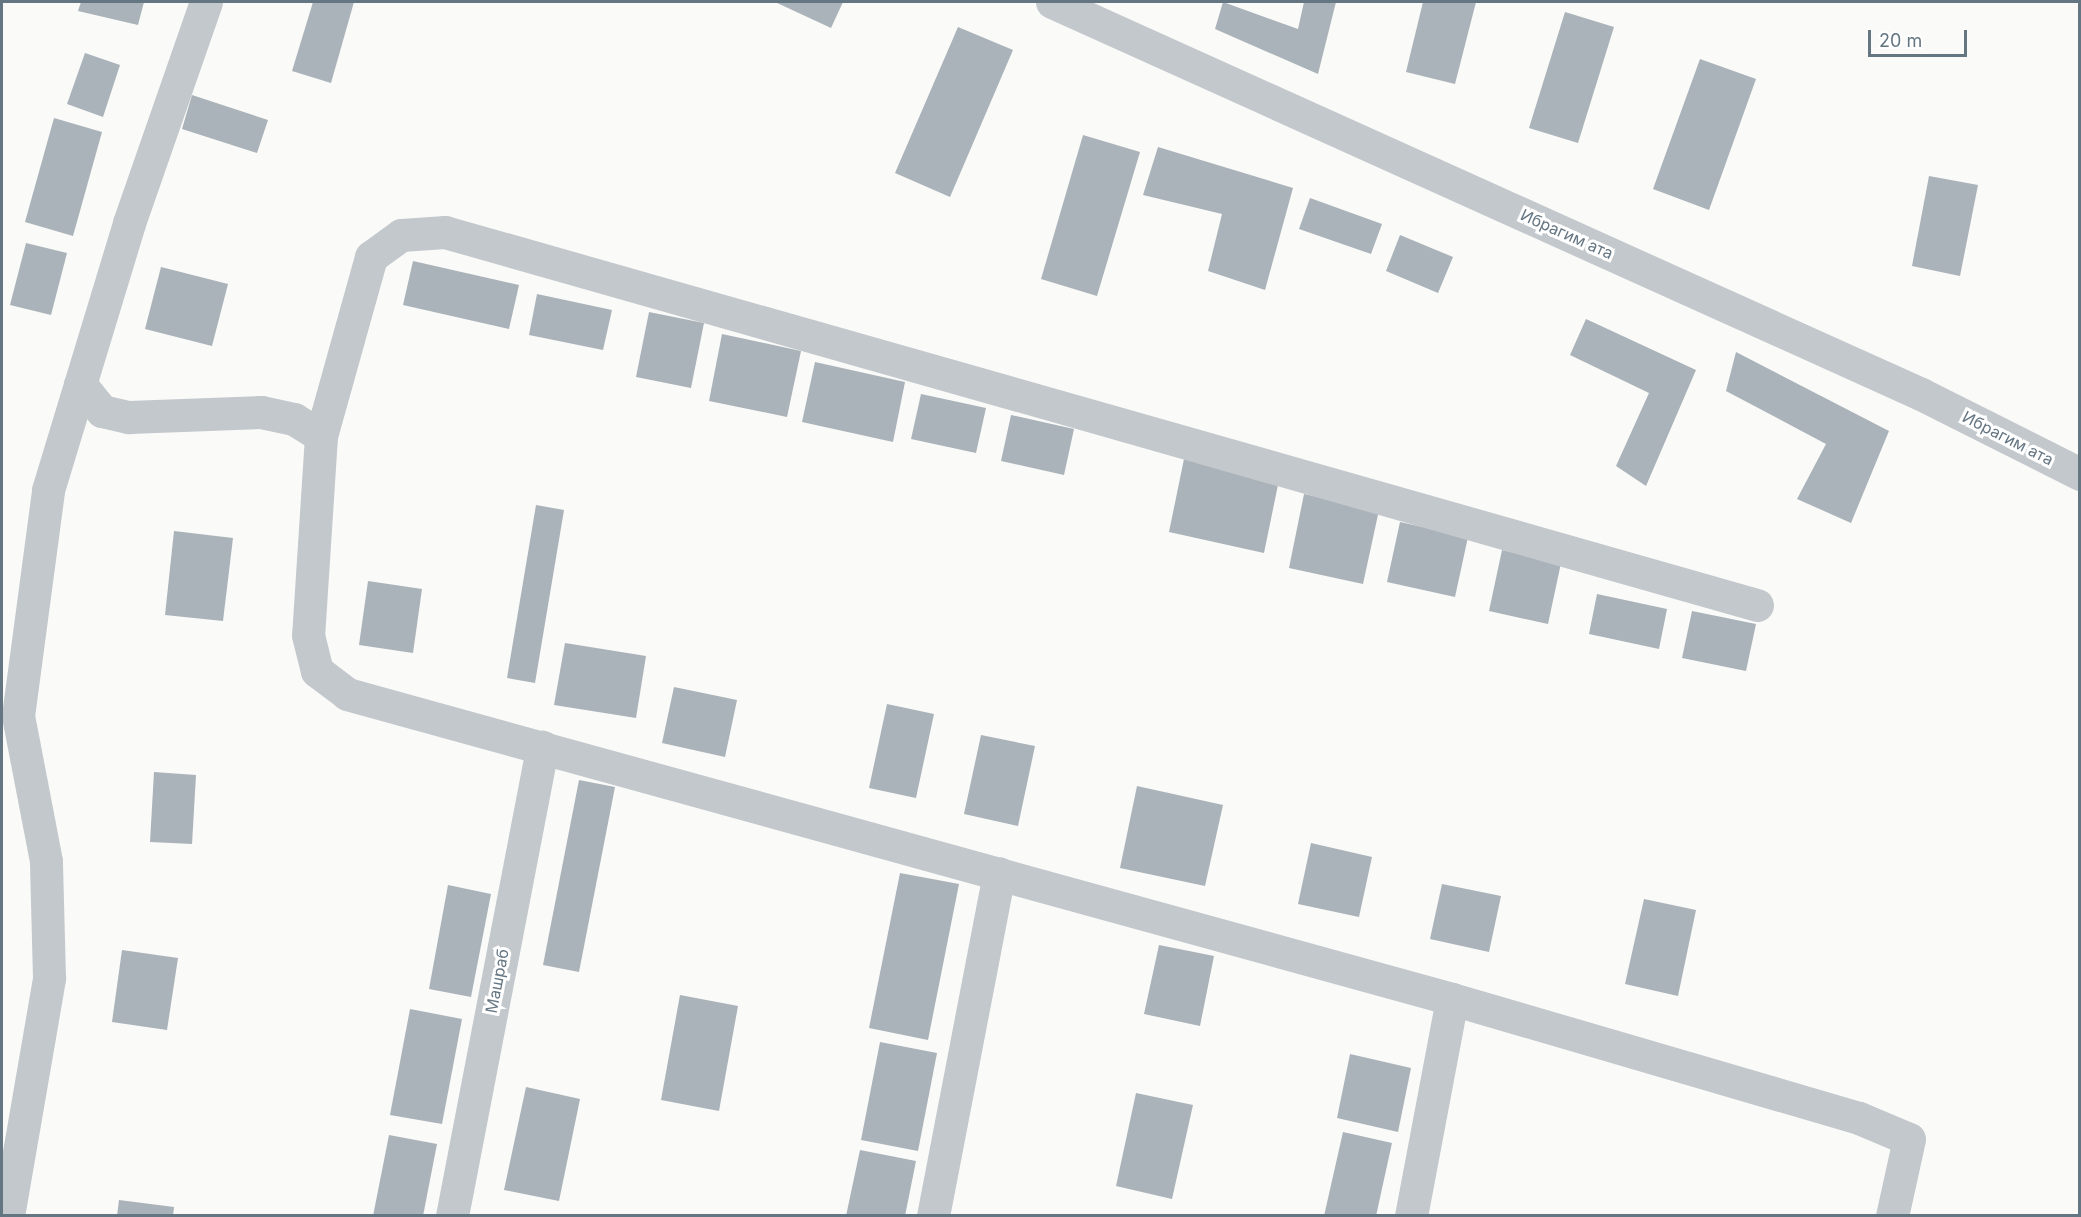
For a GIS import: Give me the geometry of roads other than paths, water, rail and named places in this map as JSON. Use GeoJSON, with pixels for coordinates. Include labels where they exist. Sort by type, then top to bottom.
{"type":"FeatureCollection","features":[{"type":"Feature","properties":{"kind":"street"},"geometry":{"type":"LineString","coordinates":[[8,1215],[50,978],[46,861],[18,716],[48,490],[80,384],[206,2]]}},
{"type":"Feature","properties":{"kind":"street","name":"Ибрагим ата"},"geometry":{"type":"LineString","coordinates":[[1052,2],[1921,394],[2079,474]]}},
{"type":"Feature","properties":{"kind":"street"},"geometry":{"type":"LineString","coordinates":[[1757,605],[445,232],[401,235],[370,257],[321,436],[308,635],[317,671],[347,694],[1452,999],[1860,1118],[1909,1139],[1892,1215]]}},
{"type":"Feature","properties":{"kind":"street"},"geometry":{"type":"LineString","coordinates":[[80,384],[102,411],[129,417],[261,412],[294,419],[321,436]]}},
{"type":"Feature","properties":{"kind":"street","name":"Машраб"},"geometry":{"type":"LineString","coordinates":[[453,1215],[542,747]]}},
{"type":"Feature","properties":{"kind":"street"},"geometry":{"type":"LineString","coordinates":[[933,1215],[999,873]]}},
{"type":"Feature","properties":{"kind":"street"},"geometry":{"type":"LineString","coordinates":[[1411,1215],[1452,999]]}}]}
